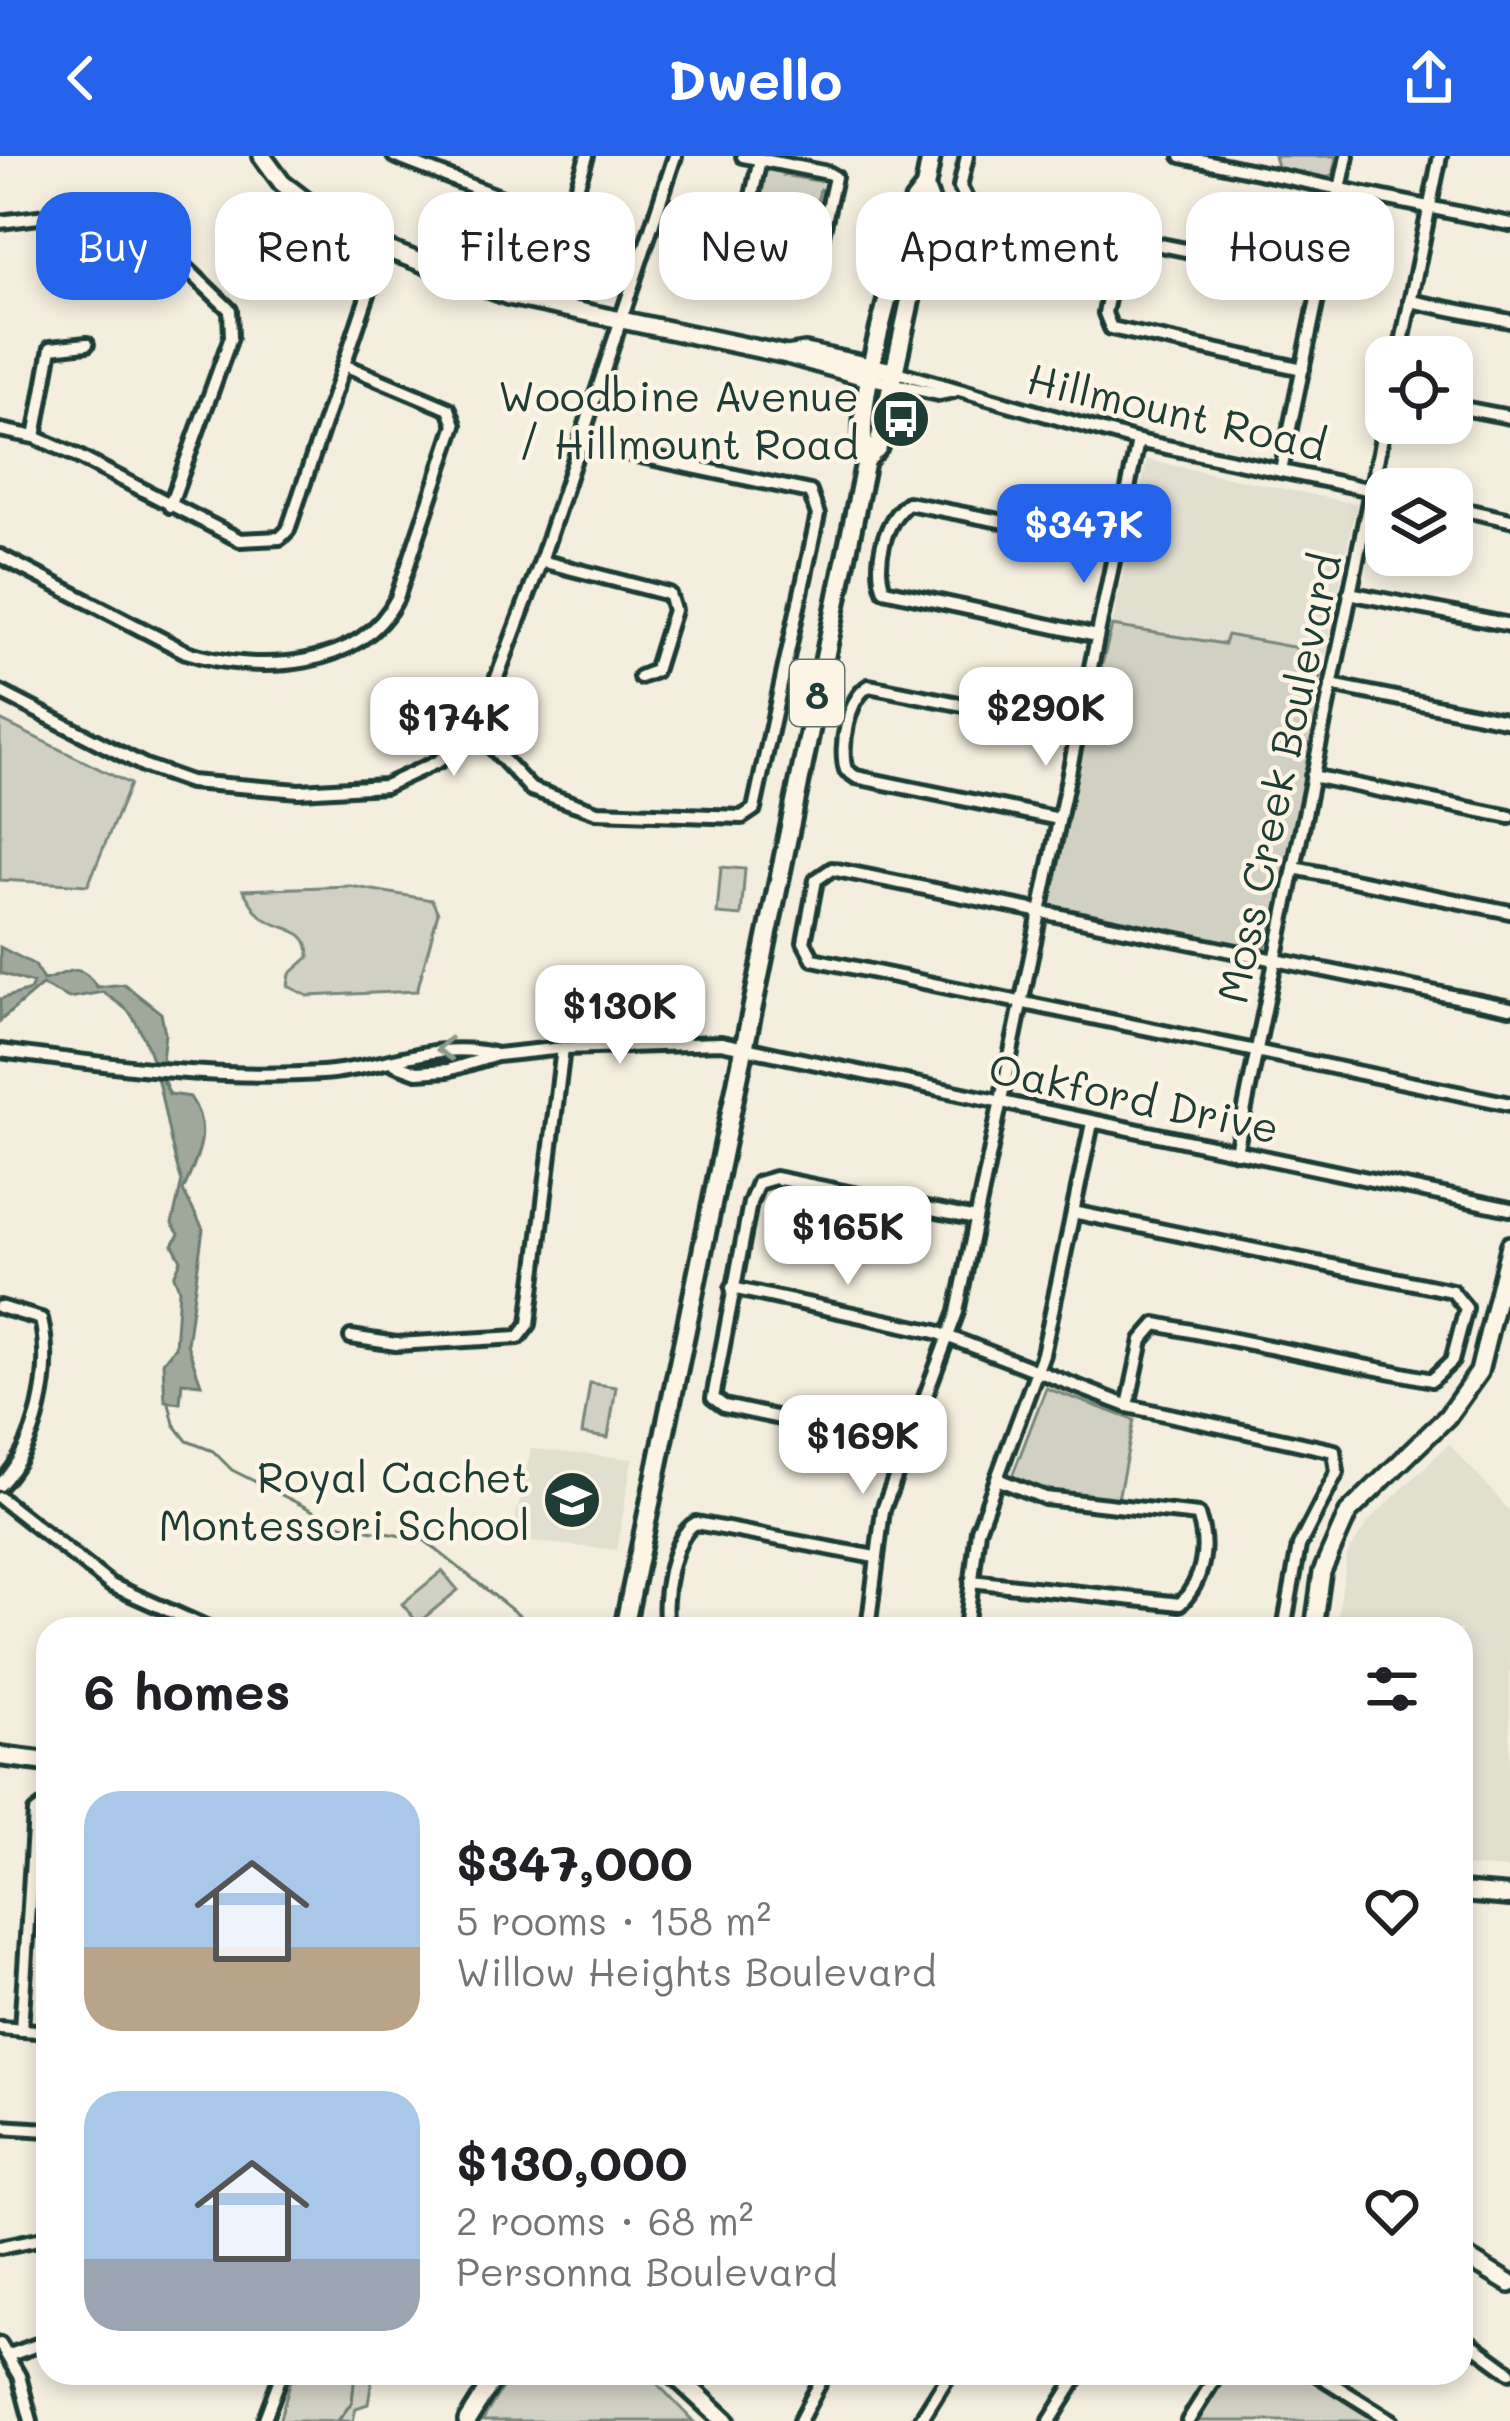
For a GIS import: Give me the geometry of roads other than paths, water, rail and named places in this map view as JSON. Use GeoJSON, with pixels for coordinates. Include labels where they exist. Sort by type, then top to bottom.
{"type":"FeatureCollection","features":[{"type":"Feature","properties":{"kind":"main road"},"geometry":{"type":"LineString","coordinates":[[262,156],[293,192]]}},
{"type":"Feature","properties":{"kind":"main road","name":"8"},"geometry":{"type":"LineString","coordinates":[[866,460],[860,442],[872,373],[914,202],[925,188],[931,156]]}},
{"type":"Feature","properties":{"kind":"main road","name":"8"},"geometry":{"type":"LineString","coordinates":[[626,1617],[866,460],[878,446],[932,204],[925,188]]}},
{"type":"Feature","properties":{"kind":"main road"},"geometry":{"type":"LineString","coordinates":[[394,251],[508,296],[787,355],[805,352],[892,376]]}},
{"type":"Feature","properties":{"kind":"main road"},"geometry":{"type":"LineString","coordinates":[[1316,1617],[1322,1572],[1337,1531],[1363,1494],[1460,1402],[1486,1354],[1504,1304],[1510,1245]]}},
{"type":"Feature","properties":{"kind":"main road"},"geometry":{"type":"LineString","coordinates":[[2,1759],[36,1761]]}},
{"type":"Feature","properties":{"kind":"main road"},"geometry":{"type":"LineString","coordinates":[[1473,1893],[1510,1896]]}},
{"type":"Feature","properties":{"kind":"main road"},"geometry":{"type":"LineString","coordinates":[[1473,2261],[1510,2284]]}},
{"type":"Feature","properties":{"kind":"main road"},"geometry":{"type":"LineString","coordinates":[[467,2421],[490,2385]]}},
{"type":"Feature","properties":{"kind":"main road"},"geometry":{"type":"LineString","coordinates":[[686,2385],[725,2421]]}},
{"type":"Feature","properties":{"kind":"street"},"geometry":{"type":"LineString","coordinates":[[394,156],[556,219],[572,203],[587,156]]}},
{"type":"Feature","properties":{"kind":"street"},"geometry":{"type":"LineString","coordinates":[[0,692],[145,766],[190,782],[299,791],[385,786],[439,761],[472,726],[490,696],[542,561],[675,156]]}},
{"type":"Feature","properties":{"kind":"street"},"geometry":{"type":"LineString","coordinates":[[743,156],[760,159],[835,177],[813,275],[799,279],[754,269],[739,256],[760,159]]}},
{"type":"Feature","properties":{"kind":"street"},"geometry":{"type":"LineString","coordinates":[[962,192],[967,156]]}},
{"type":"Feature","properties":{"kind":"street"},"geometry":{"type":"LineString","coordinates":[[1180,156],[1510,224]]}},
{"type":"Feature","properties":{"kind":"street"},"geometry":{"type":"LineString","coordinates":[[1262,173],[1266,156]]}},
{"type":"Feature","properties":{"kind":"street"},"geometry":{"type":"LineString","coordinates":[[1339,192],[1347,156]]}},
{"type":"Feature","properties":{"kind":"street"},"geometry":{"type":"LineString","coordinates":[[1403,336],[1440,156]]}},
{"type":"Feature","properties":{"kind":"street"},"geometry":{"type":"LineString","coordinates":[[0,222],[108,208],[128,212],[230,310],[231,337],[170,506]]}},
{"type":"Feature","properties":{"kind":"street"},"geometry":{"type":"LineString","coordinates":[[0,430],[35,437],[240,540],[280,538],[288,530],[366,300]]}},
{"type":"Feature","properties":{"kind":"street"},"geometry":{"type":"LineString","coordinates":[[1108,300],[1105,313],[1111,328],[1303,369]]}},
{"type":"Feature","properties":{"kind":"street"},"geometry":{"type":"LineString","coordinates":[[1281,471],[1317,300]]}},
{"type":"Feature","properties":{"kind":"street"},"geometry":{"type":"LineString","coordinates":[[1410,301],[1510,321]]}},
{"type":"Feature","properties":{"kind":"street"},"geometry":{"type":"LineString","coordinates":[[35,437],[51,348],[87,344]]}},
{"type":"Feature","properties":{"kind":"street"},"geometry":{"type":"LineString","coordinates":[[0,556],[186,652],[214,661],[279,666],[361,642],[384,624],[397,598],[455,425],[449,409],[344,365]]}},
{"type":"Feature","properties":{"kind":"street","name":"Hillmount Road"},"geometry":{"type":"LineString","coordinates":[[892,376],[939,394],[954,391],[1138,441],[1365,488]]}},
{"type":"Feature","properties":{"kind":"street"},"geometry":{"type":"LineString","coordinates":[[1473,410],[1510,417]]}},
{"type":"Feature","properties":{"kind":"street"},"geometry":{"type":"LineString","coordinates":[[869,1617],[880,1520],[950,1337],[1138,441]]}},
{"type":"Feature","properties":{"kind":"street"},"geometry":{"type":"LineString","coordinates":[[472,726],[531,789],[597,812],[742,817],[754,808],[818,515],[810,492],[580,443]]}},
{"type":"Feature","properties":{"kind":"street"},"geometry":{"type":"LineString","coordinates":[[1097,637],[884,590],[878,573],[891,519],[908,503],[1117,544]]}},
{"type":"Feature","properties":{"kind":"street"},"geometry":{"type":"LineString","coordinates":[[1473,511],[1507,518]]}},
{"type":"Feature","properties":{"kind":"street","name":"Moss Creek Boulevard"},"geometry":{"type":"LineString","coordinates":[[1236,1152],[1349,593],[1365,539]]}},
{"type":"Feature","properties":{"kind":"street"},"geometry":{"type":"LineString","coordinates":[[542,561],[669,594],[674,610],[655,671],[640,677]]}},
{"type":"Feature","properties":{"kind":"street"},"geometry":{"type":"LineString","coordinates":[[1349,593],[1510,625]]}},
{"type":"Feature","properties":{"kind":"street"},"geometry":{"type":"LineString","coordinates":[[1331,685],[1510,721]]}},
{"type":"Feature","properties":{"kind":"street"},"geometry":{"type":"LineString","coordinates":[[1059,819],[856,777],[846,770],[843,757],[856,697],[869,686],[1078,728]]}},
{"type":"Feature","properties":{"kind":"street"},"geometry":{"type":"LineString","coordinates":[[1312,776],[1510,817]]}},
{"type":"Feature","properties":{"kind":"street"},"geometry":{"type":"LineString","coordinates":[[1510,1008],[832,868],[816,880],[803,942],[813,959],[1510,1103]]}},
{"type":"Feature","properties":{"kind":"street"},"geometry":{"type":"LineString","coordinates":[[1294,868],[1510,912]]}},
{"type":"Feature","properties":{"kind":"street","name":"Oakford Drive"},"geometry":{"type":"LineString","coordinates":[[497,1055],[661,1041],[745,1047],[1510,1209]]}},
{"type":"Feature","properties":{"kind":"street"},"geometry":{"type":"LineString","coordinates":[[0,1051],[233,1076],[395,1064],[420,1051],[460,1046],[497,1055]]}},
{"type":"Feature","properties":{"kind":"street"},"geometry":{"type":"LineString","coordinates":[[350,1337],[396,1344],[519,1337],[529,1324],[563,1048]]}},
{"type":"Feature","properties":{"kind":"street"},"geometry":{"type":"LineString","coordinates":[[395,1064],[417,1072],[448,1070],[497,1055]]}},
{"type":"Feature","properties":{"kind":"street"},"geometry":{"type":"LineString","coordinates":[[967,1617],[980,1523],[1037,1371],[1091,1123]]}},
{"type":"Feature","properties":{"kind":"street"},"geometry":{"type":"LineString","coordinates":[[906,1450],[718,1403],[711,1392],[750,1203],[765,1179],[976,1220]]}},
{"type":"Feature","properties":{"kind":"street"},"geometry":{"type":"LineString","coordinates":[[1073,1212],[1453,1291],[1466,1308],[1456,1352],[1443,1374],[1432,1380],[1156,1324],[1142,1340],[1128,1406]]}},
{"type":"Feature","properties":{"kind":"street"},"geometry":{"type":"LineString","coordinates":[[732,1288],[950,1337],[1128,1406],[1334,1451],[1337,1472],[1299,1546],[1286,1617]]}},
{"type":"Feature","properties":{"kind":"street"},"geometry":{"type":"LineString","coordinates":[[0,1307],[41,1319],[46,1340],[34,1435],[0,1485]]}},
{"type":"Feature","properties":{"kind":"street"},"geometry":{"type":"LineString","coordinates":[[971,1581],[1180,1604],[1196,1588],[1206,1538],[1198,1515],[1045,1498],[997,1479]]}},
{"type":"Feature","properties":{"kind":"street"},"geometry":{"type":"LineString","coordinates":[[0,1498],[111,1585],[183,1617]]}},
{"type":"Feature","properties":{"kind":"street"},"geometry":{"type":"LineString","coordinates":[[665,1617],[681,1535],[696,1522],[875,1557]]}},
{"type":"Feature","properties":{"kind":"street"},"geometry":{"type":"LineString","coordinates":[[21,2030],[36,1812]]}},
{"type":"Feature","properties":{"kind":"street"},"geometry":{"type":"LineString","coordinates":[[0,2028],[36,2031]]}},
{"type":"Feature","properties":{"kind":"street"},"geometry":{"type":"LineString","coordinates":[[0,2127],[36,2129]]}},
{"type":"Feature","properties":{"kind":"street"},"geometry":{"type":"LineString","coordinates":[[0,2247],[36,2239]]}},
{"type":"Feature","properties":{"kind":"street"},"geometry":{"type":"LineString","coordinates":[[0,2344],[10,2355],[32,2421]]}},
{"type":"Feature","properties":{"kind":"street"},"geometry":{"type":"LineString","coordinates":[[10,2355],[36,2345]]}},
{"type":"Feature","properties":{"kind":"street"},"geometry":{"type":"LineString","coordinates":[[1473,2345],[1510,2372]]}},
{"type":"Feature","properties":{"kind":"street"},"geometry":{"type":"LineString","coordinates":[[264,2421],[278,2385]]}},
{"type":"Feature","properties":{"kind":"street"},"geometry":{"type":"LineString","coordinates":[[800,2421],[819,2385]]}},
{"type":"Feature","properties":{"kind":"street"},"geometry":{"type":"LineString","coordinates":[[920,2421],[942,2385]]}},
{"type":"Feature","properties":{"kind":"street"},"geometry":{"type":"LineString","coordinates":[[1049,2421],[1072,2385]]}},
{"type":"Feature","properties":{"kind":"street"},"geometry":{"type":"LineString","coordinates":[[1188,2421],[1210,2385]]}},
{"type":"Feature","properties":{"kind":"street"},"geometry":{"type":"LineString","coordinates":[[1334,2385],[1392,2421]]}},
{"type":"Feature","properties":{"kind":"waterway"},"geometry":{"type":"LineString","coordinates":[[162,1075],[169,1095]]}},
{"type":"Feature","properties":{"kind":"waterway"},"geometry":{"type":"LineString","coordinates":[[169,1403],[174,1424],[187,1441],[213,1451],[232,1470],[341,1525],[424,1540],[521,1617]]}},
{"type":"Feature","properties":{"kind":"waterway"},"geometry":{"type":"LineString","coordinates":[[338,2421],[352,2402],[354,2385]]}},
{"type":"Feature","properties":{"kind":"place","name":"Woodbine Avenue / Hillmount Road"},"geometry":{"type":"Point","coordinates":[901,419]}},
{"type":"Feature","properties":{"kind":"place","name":"Royal Cachet Montessori School"},"geometry":{"type":"Point","coordinates":[572,1500]}}]}
